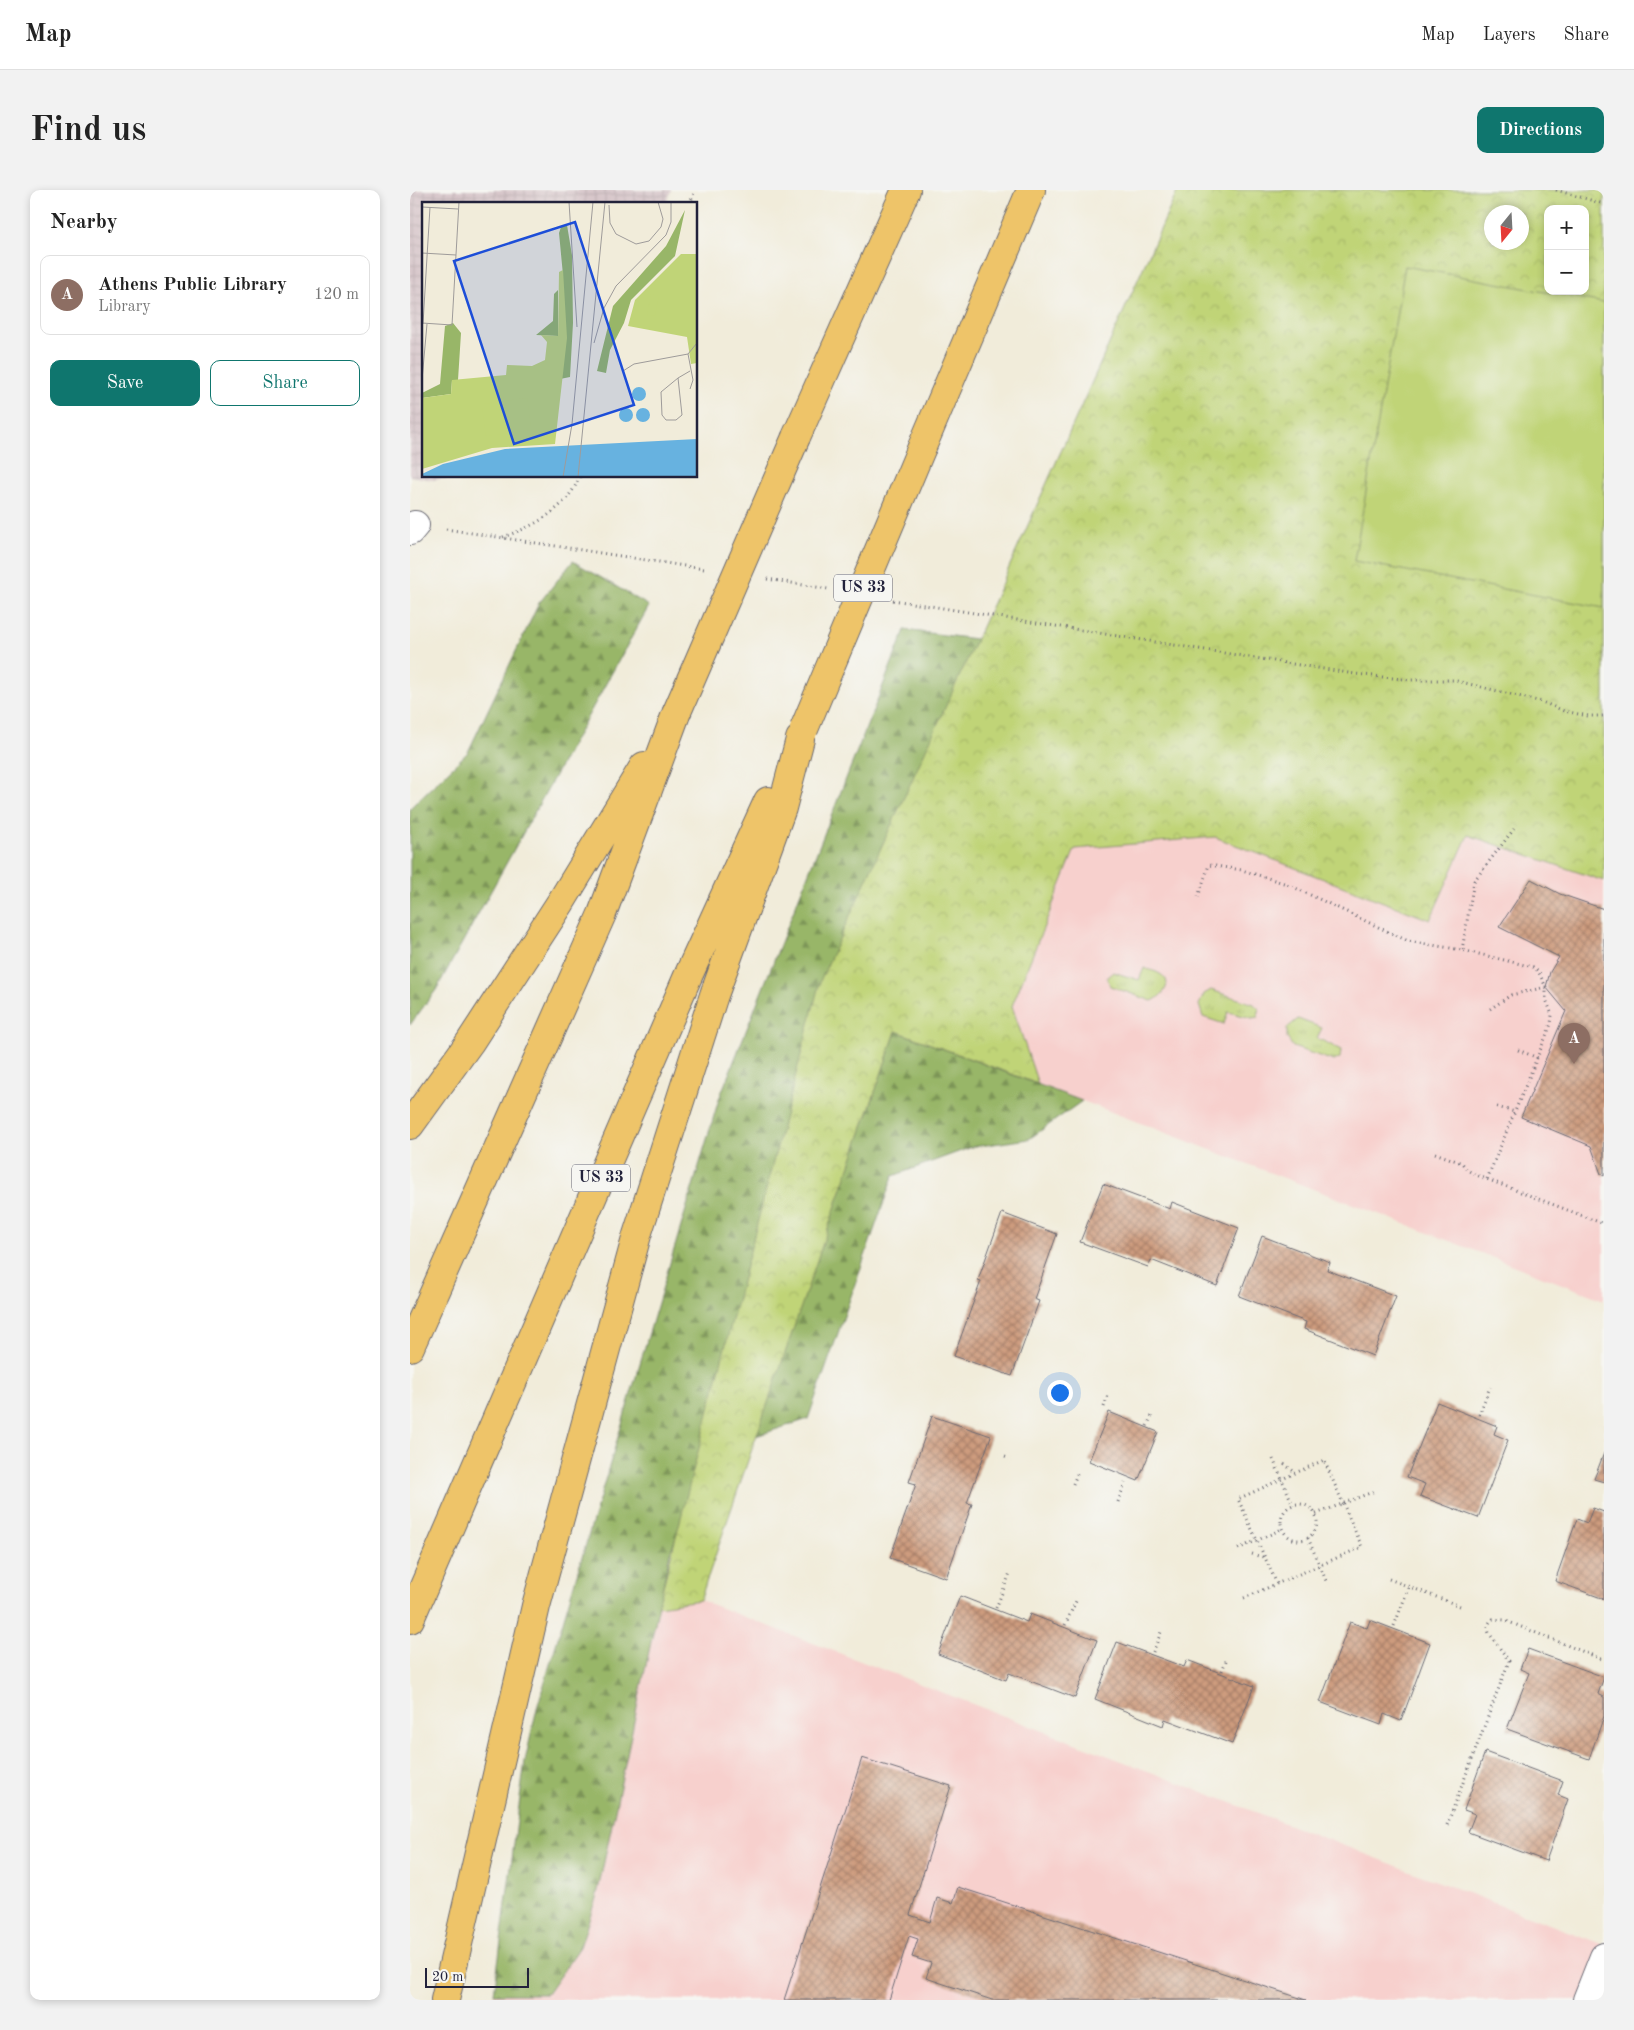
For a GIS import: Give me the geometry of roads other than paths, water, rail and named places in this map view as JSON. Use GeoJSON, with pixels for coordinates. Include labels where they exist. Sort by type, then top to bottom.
{"type":"FeatureCollection","features":[{"type":"Feature","properties":{"kind":"highway"},"geometry":{"type":"LineString","coordinates":[[410,1347],[602,914],[676,714],[906,190]]}},
{"type":"Feature","properties":{"kind":"highway","name":"US 33"},"geometry":{"type":"LineString","coordinates":[[410,1619],[688,976],[766,805],[802,734],[1029,194]]}},
{"type":"Feature","properties":{"kind":"highway"},"geometry":{"type":"LineString","coordinates":[[410,1125],[470,1042],[556,910],[676,714]]}},
{"type":"Feature","properties":{"kind":"highway"},"geometry":{"type":"LineString","coordinates":[[445,2000],[536,1606],[637,1235],[714,995],[782,808],[802,734]]}},
{"type":"Feature","properties":{"kind":"street"},"geometry":{"type":"LineString","coordinates":[[1587,2000],[1604,1957]]}},
{"type":"Feature","properties":{"kind":"place","name":"Athens Public Library"},"geometry":{"type":"Point","coordinates":[1574,1064]}}]}
